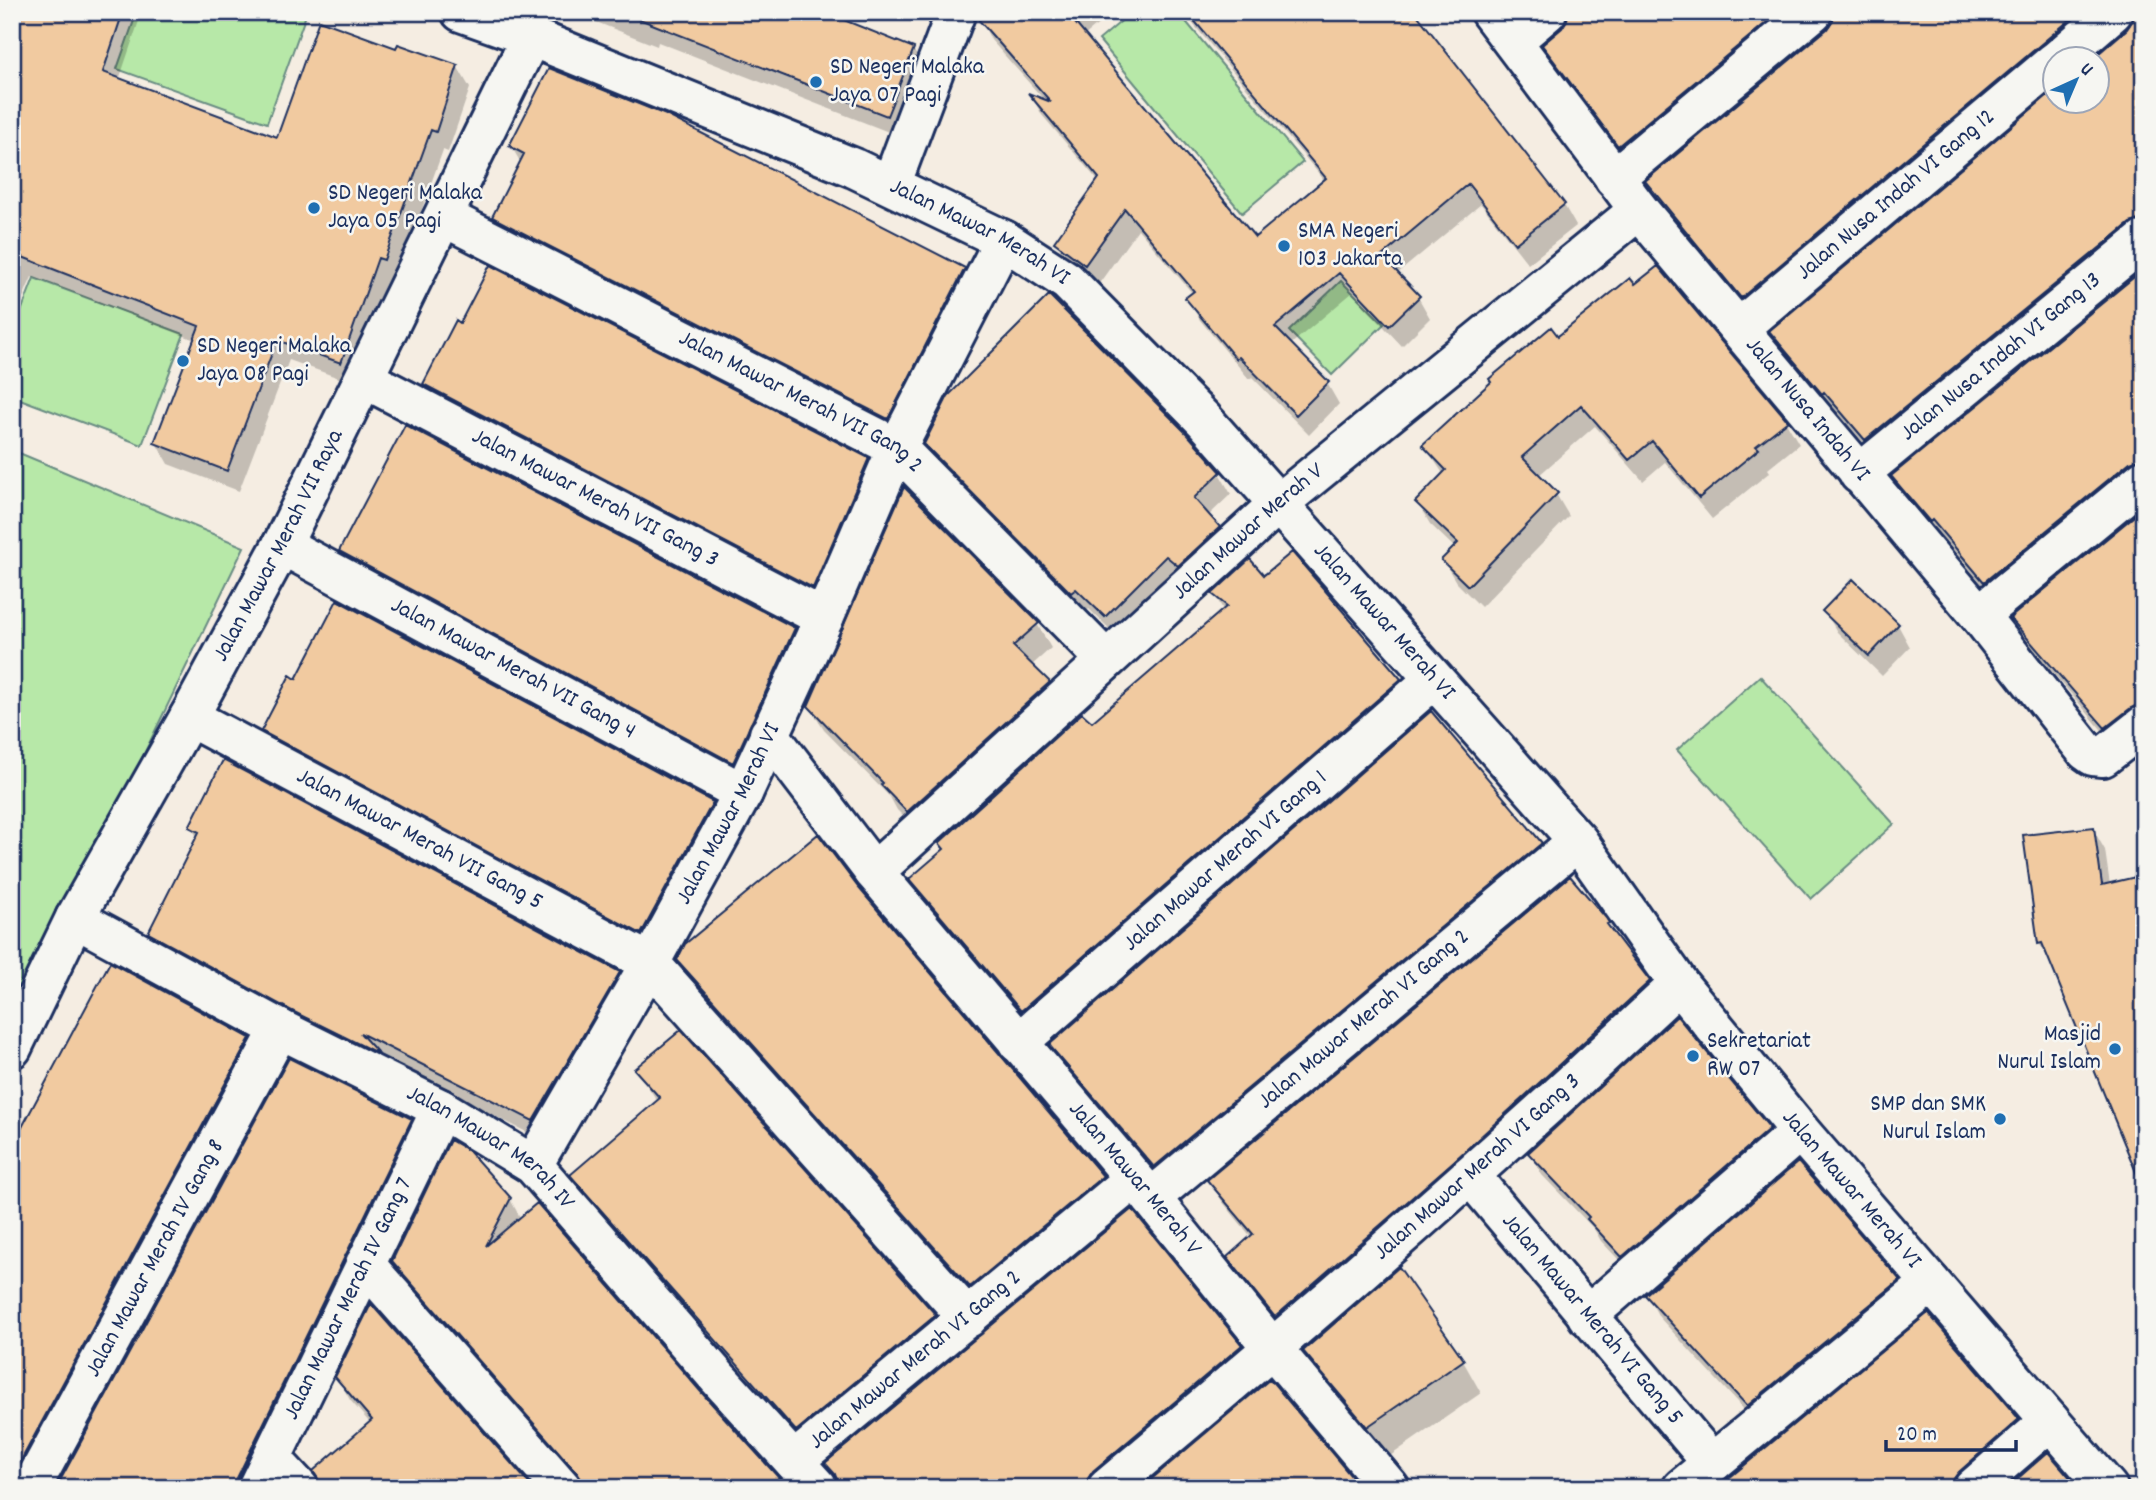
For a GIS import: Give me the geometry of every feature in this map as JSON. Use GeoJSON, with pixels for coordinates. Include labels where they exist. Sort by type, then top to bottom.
{"type":"FeatureCollection","features":[{"type":"Feature","properties":{"kind":"street","name":"Jalan Mawar Merah VI"},"geometry":{"type":"LineString","coordinates":[[461,12],[531,37],[891,185],[1004,240],[1068,281],[1195,411],[1578,841],[1679,984],[1800,1131],[2108,1488]]}},
{"type":"Feature","properties":{"kind":"street"},"geometry":{"type":"LineString","coordinates":[[891,185],[956,12]]}},
{"type":"Feature","properties":{"kind":"street","name":"Jalan Nusa Indah VI"},"geometry":{"type":"LineString","coordinates":[[1490,12],[1639,211],[1979,615],[2086,751],[2093,757],[2103,757],[2144,725]]}},
{"type":"Feature","properties":{"kind":"street"},"geometry":{"type":"LineString","coordinates":[[1513,41],[1547,12]]}},
{"type":"Feature","properties":{"kind":"street"},"geometry":{"type":"LineString","coordinates":[[1614,178],[1813,12]]}},
{"type":"Feature","properties":{"kind":"street","name":"Jalan Nusa Indah VI Gang 12"},"geometry":{"type":"LineString","coordinates":[[2073,46],[2113,12]]}},
{"type":"Feature","properties":{"kind":"street","name":"Jalan Mawar Merah VII Raya"},"geometry":{"type":"LineString","coordinates":[[12,1048],[75,918],[189,717],[282,545],[531,37]]}},
{"type":"Feature","properties":{"kind":"street","name":"Jalan Nusa Indah VI Gang 12"},"geometry":{"type":"LineString","coordinates":[[1740,328],[2040,75]]}},
{"type":"Feature","properties":{"kind":"street","name":"Jalan Mawar Merah V"},"geometry":{"type":"LineString","coordinates":[[874,872],[1278,504],[1639,211]]}},
{"type":"Feature","properties":{"kind":"street","name":"Jalan Mawar Merah VII Gang 2"},"geometry":{"type":"LineString","coordinates":[[444,217],[897,448],[1106,660]]}},
{"type":"Feature","properties":{"kind":"street","name":"Jalan Mawar Merah VI"},"geometry":{"type":"LineString","coordinates":[[533,1165],[650,963],[743,793],[824,618],[897,448],[1004,240]]}},
{"type":"Feature","properties":{"kind":"street","name":"Jalan Nusa Indah VI Gang 13"},"geometry":{"type":"LineString","coordinates":[[1859,474],[2144,240]]}},
{"type":"Feature","properties":{"kind":"street","name":"Jalan Mawar Merah VII Gang 3"},"geometry":{"type":"LineString","coordinates":[[365,379],[824,618]]}},
{"type":"Feature","properties":{"kind":"street"},"geometry":{"type":"LineString","coordinates":[[1979,615],[2144,479]]}},
{"type":"Feature","properties":{"kind":"street","name":"Jalan Mawar Merah VII Gang 4"},"geometry":{"type":"LineString","coordinates":[[282,545],[743,793]]}},
{"type":"Feature","properties":{"kind":"street","name":"Jalan Mawar Merah VI Gang 1"},"geometry":{"type":"LineString","coordinates":[[1018,1043],[1433,680]]}},
{"type":"Feature","properties":{"kind":"street","name":"Jalan Mawar Merah VII Gang 5"},"geometry":{"type":"LineString","coordinates":[[189,717],[650,963]]}},
{"type":"Feature","properties":{"kind":"street","name":"Jalan Mawar Merah V"},"geometry":{"type":"LineString","coordinates":[[769,734],[874,872],[1142,1188],[1390,1488]]}},
{"type":"Feature","properties":{"kind":"street","name":"Jalan Mawar Merah VI Gang 2"},"geometry":{"type":"LineString","coordinates":[[806,1474],[968,1318],[1142,1188],[1578,841]]}},
{"type":"Feature","properties":{"kind":"street","name":"Jalan Mawar Merah IV"},"geometry":{"type":"LineString","coordinates":[[75,918],[280,1029],[441,1109],[533,1165],[718,1378],[806,1474]]}},
{"type":"Feature","properties":{"kind":"street"},"geometry":{"type":"LineString","coordinates":[[650,963],[968,1318]]}},
{"type":"Feature","properties":{"kind":"street","name":"Jalan Mawar Merah VI Gang 3"},"geometry":{"type":"LineString","coordinates":[[1107,1488],[1273,1349],[1470,1175],[1679,984]]}},
{"type":"Feature","properties":{"kind":"street","name":"Jalan Mawar Merah IV Gang 8"},"geometry":{"type":"LineString","coordinates":[[31,1488],[280,1029]]}},
{"type":"Feature","properties":{"kind":"street","name":"Jalan Mawar Merah IV Gang 7"},"geometry":{"type":"LineString","coordinates":[[265,1473],[441,1109]]}},
{"type":"Feature","properties":{"kind":"street"},"geometry":{"type":"LineString","coordinates":[[1587,1316],[1800,1131]]}},
{"type":"Feature","properties":{"kind":"street","name":"Jalan Mawar Merah VI Gang 5"},"geometry":{"type":"LineString","coordinates":[[1470,1175],[1712,1463]]}},
{"type":"Feature","properties":{"kind":"street"},"geometry":{"type":"LineString","coordinates":[[365,1264],[562,1488]]}},
{"type":"Feature","properties":{"kind":"street"},"geometry":{"type":"LineString","coordinates":[[1682,1488],[1931,1283]]}},
{"type":"Feature","properties":{"kind":"street"},"geometry":{"type":"LineString","coordinates":[[1973,1488],[2050,1421]]}},
{"type":"Feature","properties":{"kind":"street"},"geometry":{"type":"LineString","coordinates":[[265,1473],[299,1488]]}},
{"type":"Feature","properties":{"kind":"green space"},"geometry":{"type":"Polygon","coordinates":[[[137,12],[307,12],[267,123],[117,69],[137,12]]]}},
{"type":"Feature","properties":{"kind":"green space"},"geometry":{"type":"Polygon","coordinates":[[[1132,12],[1178,12],[1303,162],[1242,213],[1099,40],[1132,12]]]}},
{"type":"Feature","properties":{"kind":"green space"},"geometry":{"type":"Polygon","coordinates":[[[34,278],[184,334],[142,445],[12,396],[12,335],[34,278]]]}},
{"type":"Feature","properties":{"kind":"green space"},"geometry":{"type":"Polygon","coordinates":[[[1341,281],[1384,324],[1332,375],[1289,331],[1341,281]]]}},
{"type":"Feature","properties":{"kind":"green space"},"geometry":{"type":"Polygon","coordinates":[[[12,450],[244,547],[12,1027],[12,450]]]}},
{"type":"Feature","properties":{"kind":"green space"},"geometry":{"type":"Polygon","coordinates":[[[1760,676],[1894,824],[1811,899],[1677,750],[1760,676]]]}},
{"type":"Feature","properties":{"kind":"building"},"geometry":{"type":"Polygon","coordinates":[[[12,12],[123,12],[103,72],[277,137],[319,20],[396,48],[398,44],[458,65],[436,132],[431,130],[384,260],[378,258],[341,363],[277,340],[227,471],[154,443],[199,326],[12,253],[12,12]]]}},
{"type":"Feature","properties":{"kind":"building"},"geometry":{"type":"Polygon","coordinates":[[[629,12],[824,12],[914,48],[887,116],[629,15],[629,12]]]}},
{"type":"Feature","properties":{"kind":"building"},"geometry":{"type":"Polygon","coordinates":[[[977,12],[1066,12],[1255,237],[1326,178],[1187,12],[1415,12],[1565,204],[1515,244],[1468,184],[1382,256],[1420,296],[1389,326],[1339,273],[1275,327],[1329,382],[1296,415],[1239,357],[1236,359],[1185,298],[1194,291],[1125,209],[1085,265],[1054,242],[1099,178],[1028,93],[1051,102],[977,18],[977,12]]]}},
{"type":"Feature","properties":{"kind":"building"},"geometry":{"type":"Polygon","coordinates":[[[1568,12],[1779,12],[1618,146],[1542,45],[1562,28],[1568,12]]]}},
{"type":"Feature","properties":{"kind":"building"},"geometry":{"type":"Polygon","coordinates":[[[1834,12],[2079,12],[1741,298],[1645,181],[1827,29],[1833,20],[1834,12]]]}},
{"type":"Feature","properties":{"kind":"building"},"geometry":{"type":"Polygon","coordinates":[[[2134,12],[2144,12],[2144,219],[2130,223],[1865,440],[1769,331],[2040,102],[2040,116],[2110,116],[2110,46],[2107,46],[2133,20],[2134,12]]]}},
{"type":"Feature","properties":{"kind":"building"},"geometry":{"type":"Polygon","coordinates":[[[549,68],[666,115],[965,268],[888,419],[492,217],[524,154],[509,146],[549,68]]]}},
{"type":"Feature","properties":{"kind":"building"},"geometry":{"type":"Polygon","coordinates":[[[490,265],[869,458],[813,588],[423,384],[456,320],[460,323],[490,265]]]}},
{"type":"Feature","properties":{"kind":"building"},"geometry":{"type":"Polygon","coordinates":[[[1658,266],[1788,421],[1756,446],[1759,449],[1699,498],[1652,441],[1629,460],[1581,405],[1522,457],[1558,493],[1468,586],[1441,560],[1458,543],[1415,502],[1446,470],[1422,445],[1491,382],[1489,379],[1551,327],[1558,336],[1630,278],[1635,284],[1658,266]]]}},
{"type":"Feature","properties":{"kind":"building"},"geometry":{"type":"Polygon","coordinates":[[[2144,269],[2144,458],[2130,462],[1984,582],[1891,476],[2144,269]]]}},
{"type":"Feature","properties":{"kind":"building"},"geometry":{"type":"Polygon","coordinates":[[[1049,295],[1188,435],[1221,472],[1194,498],[1220,527],[1178,566],[1166,556],[1105,617],[1076,589],[1071,593],[924,444],[948,396],[1049,295]]]}},
{"type":"Feature","properties":{"kind":"building"},"geometry":{"type":"Polygon","coordinates":[[[405,425],[795,628],[733,763],[339,551],[405,425]]]}},
{"type":"Feature","properties":{"kind":"building"},"geometry":{"type":"Polygon","coordinates":[[[904,487],[1039,623],[1013,646],[1050,682],[907,812],[881,785],[883,783],[808,706],[904,487]]]}},
{"type":"Feature","properties":{"kind":"building"},"geometry":{"type":"Polygon","coordinates":[[[2144,508],[2144,704],[2131,708],[2105,728],[2010,618],[2144,508]]]}},
{"type":"Feature","properties":{"kind":"building"},"geometry":{"type":"Polygon","coordinates":[[[1292,552],[1401,679],[1021,1011],[909,879],[944,849],[939,843],[1082,713],[1092,722],[1227,606],[1212,594],[1250,559],[1264,575],[1292,552]]]}},
{"type":"Feature","properties":{"kind":"building"},"geometry":{"type":"Polygon","coordinates":[[[1853,579],[1899,624],[1869,656],[1822,611],[1853,579]]]}},
{"type":"Feature","properties":{"kind":"building"},"geometry":{"type":"Polygon","coordinates":[[[337,600],[713,802],[641,934],[261,731],[290,675],[296,679],[337,600]]]}},
{"type":"Feature","properties":{"kind":"building"},"geometry":{"type":"Polygon","coordinates":[[[1431,711],[1542,843],[1154,1167],[1049,1045],[1431,711]]]}},
{"type":"Feature","properties":{"kind":"building"},"geometry":{"type":"Polygon","coordinates":[[[223,760],[620,972],[533,1121],[360,1033],[379,1054],[290,1010],[148,933],[199,832],[189,827],[223,760]]]}},
{"type":"Feature","properties":{"kind":"building"},"geometry":{"type":"Polygon","coordinates":[[[2094,827],[2102,885],[2144,875],[2143,1189],[2042,943],[2038,944],[2023,835],[2094,827]]]}},
{"type":"Feature","properties":{"kind":"building"},"geometry":{"type":"Polygon","coordinates":[[[818,834],[857,886],[1103,1176],[970,1287],[677,960],[685,944],[818,834]]]}},
{"type":"Feature","properties":{"kind":"building"},"geometry":{"type":"Polygon","coordinates":[[[1570,876],[1606,918],[1609,923],[1607,924],[1650,981],[1454,1161],[1275,1317],[1227,1257],[1253,1234],[1207,1180],[1570,876]]]}},
{"type":"Feature","properties":{"kind":"building"},"geometry":{"type":"Polygon","coordinates":[[[110,962],[250,1038],[12,1477],[12,1146],[110,962]]]}},
{"type":"Feature","properties":{"kind":"building"},"geometry":{"type":"Polygon","coordinates":[[[1677,1016],[1770,1128],[1622,1257],[1587,1219],[1589,1217],[1528,1153],[1677,1016]]]}},
{"type":"Feature","properties":{"kind":"building"},"geometry":{"type":"Polygon","coordinates":[[[681,1030],[936,1315],[796,1431],[570,1175],[660,1098],[634,1069],[681,1030]]]}},
{"type":"Feature","properties":{"kind":"building"},"geometry":{"type":"Polygon","coordinates":[[[289,1058],[412,1119],[237,1478],[235,1488],[56,1488],[289,1058]]]}},
{"type":"Feature","properties":{"kind":"building"},"geometry":{"type":"Polygon","coordinates":[[[450,1140],[469,1151],[511,1198],[486,1246],[537,1203],[788,1488],[583,1488],[578,1474],[392,1261],[450,1140]]]}},
{"type":"Feature","properties":{"kind":"building"},"geometry":{"type":"Polygon","coordinates":[[[1798,1162],[1900,1280],[1747,1406],[1645,1295],[1798,1162]]]}},
{"type":"Feature","properties":{"kind":"building"},"geometry":{"type":"Polygon","coordinates":[[[1132,1209],[1242,1345],[1093,1471],[1087,1480],[1086,1488],[839,1488],[835,1474],[825,1463],[1132,1209]]]}},
{"type":"Feature","properties":{"kind":"building"},"geometry":{"type":"Polygon","coordinates":[[[1399,1267],[1464,1360],[1367,1427],[1303,1351],[1399,1267]]]}},
{"type":"Feature","properties":{"kind":"building"},"geometry":{"type":"Polygon","coordinates":[[[371,1304],[533,1488],[320,1488],[320,1482],[313,1471],[372,1420],[335,1377],[371,1304]]]}},
{"type":"Feature","properties":{"kind":"building"},"geometry":{"type":"Polygon","coordinates":[[[1928,1313],[2019,1419],[1959,1472],[1953,1480],[1952,1488],[1717,1488],[1928,1313]]]}},
{"type":"Feature","properties":{"kind":"building"},"geometry":{"type":"Polygon","coordinates":[[[1270,1379],[1361,1488],[1141,1488],[1194,1443],[1270,1379]]]}},
{"type":"Feature","properties":{"kind":"building"},"geometry":{"type":"Polygon","coordinates":[[[2048,1452],[2079,1488],[2007,1488],[2048,1452]]]}},
{"type":"Feature","properties":{"kind":"place","name":"SD Negeri Malaka Jaya 07 Pagi"},"geometry":{"type":"Point","coordinates":[816,82]}},
{"type":"Feature","properties":{"kind":"place","name":"SD Negeri Malaka Jaya 05 Pagi"},"geometry":{"type":"Point","coordinates":[314,208]}},
{"type":"Feature","properties":{"kind":"place","name":"SMA Negeri 103 Jakarta"},"geometry":{"type":"Point","coordinates":[1284,246]}},
{"type":"Feature","properties":{"kind":"place","name":"SD Negeri Malaka Jaya 08 Pagi"},"geometry":{"type":"Point","coordinates":[183,361]}},
{"type":"Feature","properties":{"kind":"place","name":"Masjid Nurul Islam"},"geometry":{"type":"Point","coordinates":[2115,1049]}},
{"type":"Feature","properties":{"kind":"place","name":"Sekretariat RW 07"},"geometry":{"type":"Point","coordinates":[1693,1056]}},
{"type":"Feature","properties":{"kind":"place","name":"SMP dan SMK Nurul Islam"},"geometry":{"type":"Point","coordinates":[2000,1119]}}]}
